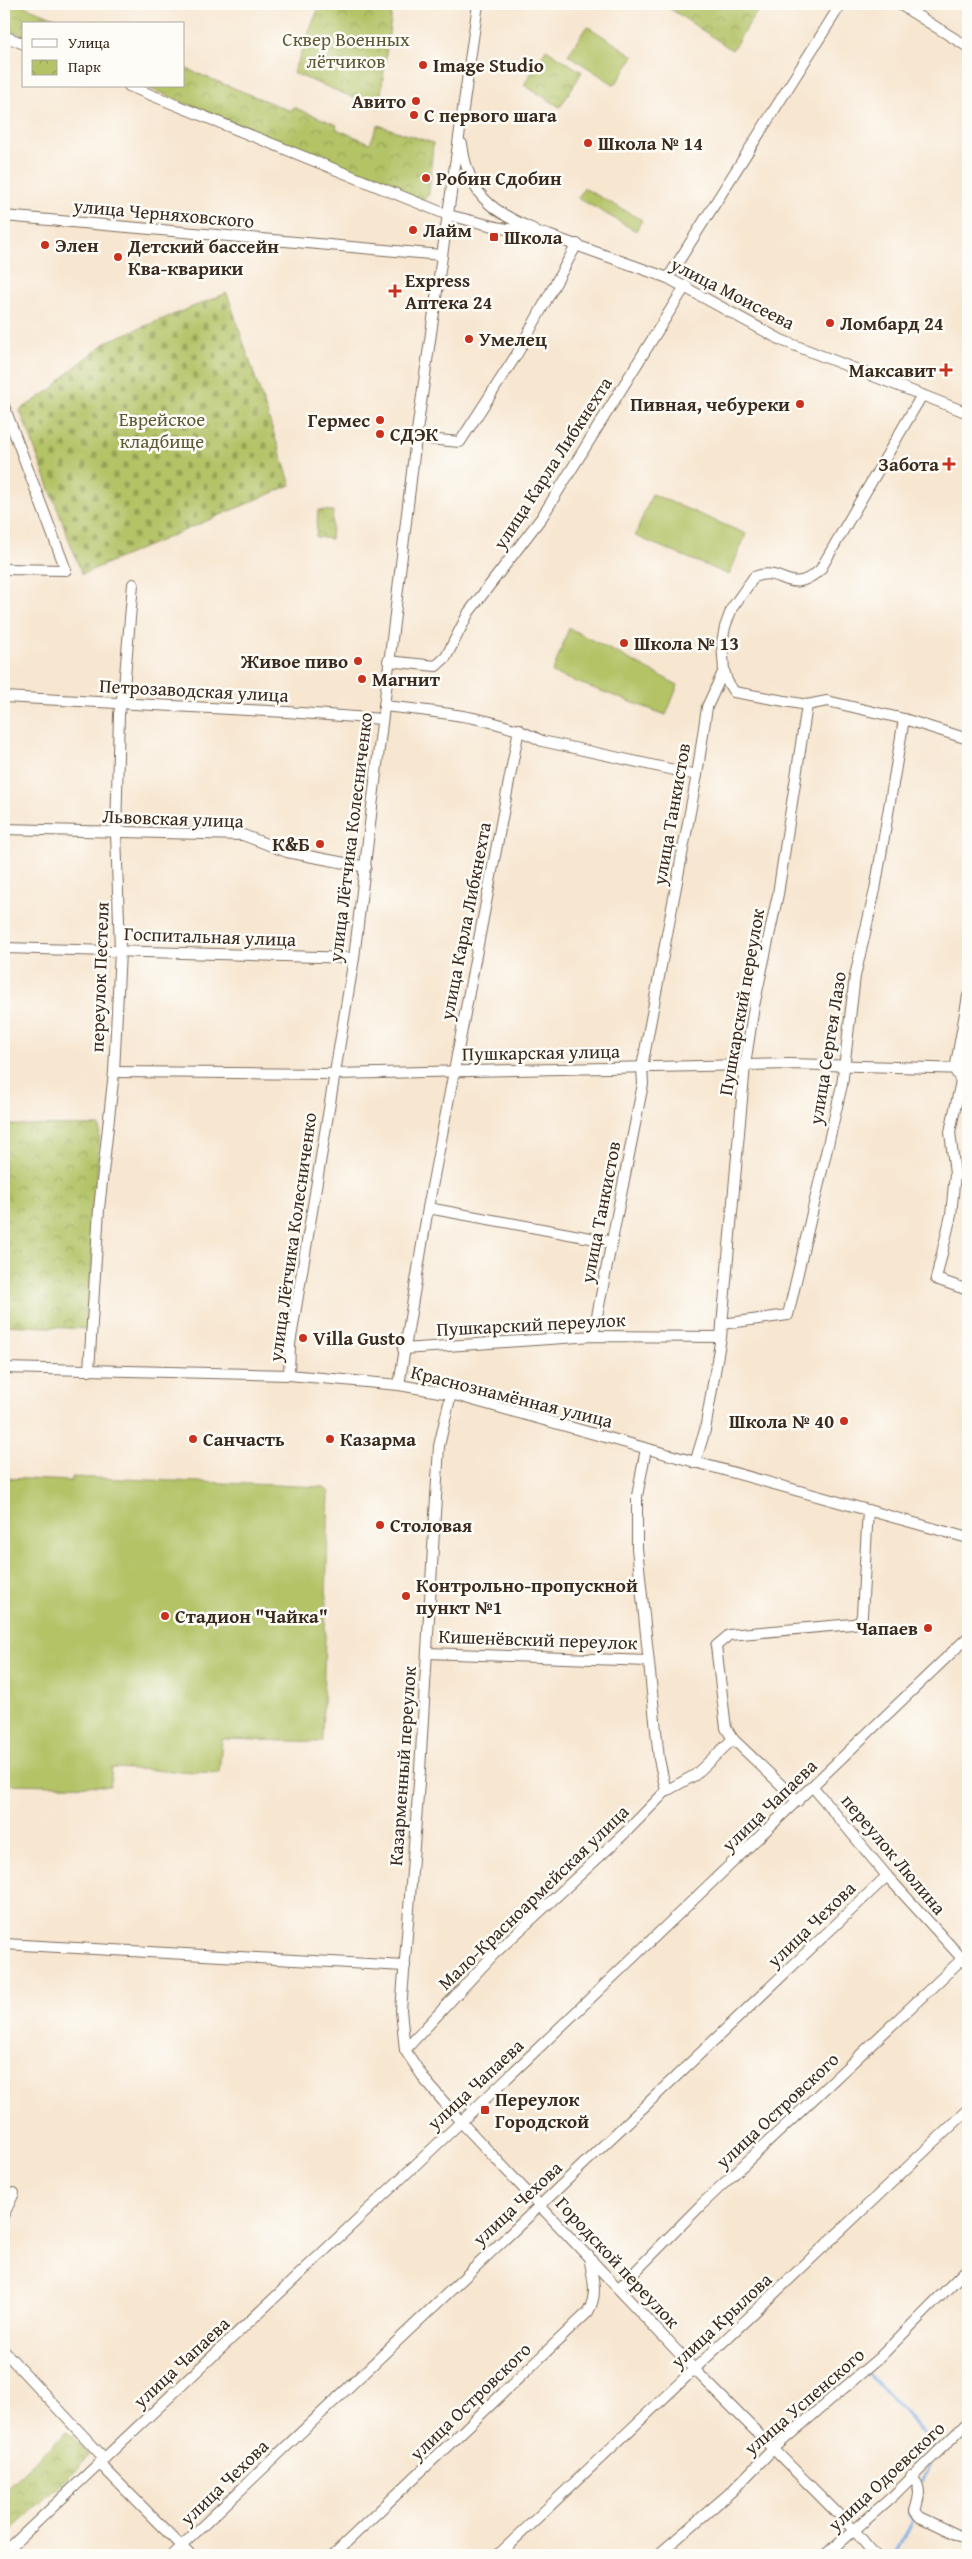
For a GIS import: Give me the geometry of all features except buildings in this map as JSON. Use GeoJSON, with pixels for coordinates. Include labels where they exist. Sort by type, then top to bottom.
{"type":"FeatureCollection","features":[{"type":"Feature","properties":{"kind":"street","name":"улица Лётчика Колесниченко"},"geometry":{"type":"LineString","coordinates":[[289,1376],[290,1344],[354,958],[416,438],[478,4]]}},
{"type":"Feature","properties":{"kind":"street"},"geometry":{"type":"LineString","coordinates":[[668,278],[841,4]]}},
{"type":"Feature","properties":{"kind":"street"},"geometry":{"type":"LineString","coordinates":[[899,4],[968,47]]}},
{"type":"Feature","properties":{"kind":"street"},"geometry":{"type":"LineString","coordinates":[[4,36],[22,43]]}},
{"type":"Feature","properties":{"kind":"street","name":"улица Моисеева"},"geometry":{"type":"LineString","coordinates":[[134,88],[448,215],[502,228],[545,234],[668,278],[686,286],[781,340],[968,413]]}},
{"type":"Feature","properties":{"kind":"street"},"geometry":{"type":"LineString","coordinates":[[461,130],[467,174],[475,189],[500,212],[545,234]]}},
{"type":"Feature","properties":{"kind":"street","name":"улица Черняховского"},"geometry":{"type":"LineString","coordinates":[[4,216],[441,255]]}},
{"type":"Feature","properties":{"kind":"street"},"geometry":{"type":"LineString","coordinates":[[416,438],[460,442],[517,354],[577,244]]}},
{"type":"Feature","properties":{"kind":"street","name":"улица Карла Либкнехта"},"geometry":{"type":"LineString","coordinates":[[388,661],[436,666],[446,658],[469,612],[542,517],[686,286]]}},
{"type":"Feature","properties":{"kind":"street","name":"улица Танкистов"},"geometry":{"type":"LineString","coordinates":[[593,1336],[643,1084],[642,1067],[707,707],[724,670],[722,643],[725,627],[742,592],[754,577],[770,574],[793,582],[808,580],[820,570],[922,395]]}},
{"type":"Feature","properties":{"kind":"street"},"geometry":{"type":"LineString","coordinates":[[4,406],[66,570],[4,569]]}},
{"type":"Feature","properties":{"kind":"street","name":"переулок Пестеля"},"geometry":{"type":"LineString","coordinates":[[89,1371],[99,1209],[114,1072],[120,951],[116,833],[121,704],[133,584]]}},
{"type":"Feature","properties":{"kind":"street"},"geometry":{"type":"LineString","coordinates":[[724,670],[727,681],[734,692],[807,705],[827,701],[904,718],[968,740]]}},
{"type":"Feature","properties":{"kind":"street","name":"Петрозаводская улица"},"geometry":{"type":"LineString","coordinates":[[4,697],[287,712],[382,720]]}},
{"type":"Feature","properties":{"kind":"street","name":"Пушкарский переулок"},"geometry":{"type":"LineString","coordinates":[[695,1463],[705,1430],[721,1337],[745,1065],[754,1006],[778,894],[807,705]]}},
{"type":"Feature","properties":{"kind":"street"},"geometry":{"type":"LineString","coordinates":[[384,706],[456,715],[519,729],[542,742],[696,775]]}},
{"type":"Feature","properties":{"kind":"street","name":"улица Сергея Лазо"},"geometry":{"type":"LineString","coordinates":[[722,1324],[788,1315],[832,1136],[842,1085],[842,1066],[855,976],[875,890],[904,718]]}},
{"type":"Feature","properties":{"kind":"street","name":"улица Карла Либкнехта"},"geometry":{"type":"LineString","coordinates":[[399,1385],[428,1208],[519,729]]}},
{"type":"Feature","properties":{"kind":"street","name":"Львовская улица"},"geometry":{"type":"LineString","coordinates":[[4,829],[243,835],[287,852],[366,867]]}},
{"type":"Feature","properties":{"kind":"street","name":"Госпитальная улица"},"geometry":{"type":"LineString","coordinates":[[4,948],[354,958]]}},
{"type":"Feature","properties":{"kind":"street"},"geometry":{"type":"LineString","coordinates":[[968,996],[955,1070],[965,1085],[950,1132],[955,1174],[951,1215],[936,1279],[968,1290]]}},
{"type":"Feature","properties":{"kind":"street","name":"Пушкарская улица"},"geometry":{"type":"LineString","coordinates":[[114,1072],[334,1074],[745,1065],[968,1069]]}},
{"type":"Feature","properties":{"kind":"street"},"geometry":{"type":"LineString","coordinates":[[428,1208],[612,1242]]}},
{"type":"Feature","properties":{"kind":"street","name":"Пушкарский переулок"},"geometry":{"type":"LineString","coordinates":[[404,1349],[593,1336],[721,1337]]}},
{"type":"Feature","properties":{"kind":"street","name":"Краснознамённая улица"},"geometry":{"type":"LineString","coordinates":[[4,1368],[289,1376],[399,1385],[451,1394],[968,1538]]}},
{"type":"Feature","properties":{"kind":"street","name":"Казарменный переулок"},"geometry":{"type":"LineString","coordinates":[[451,1394],[440,1446],[402,2010],[405,2050],[425,2080],[461,2122]]}},
{"type":"Feature","properties":{"kind":"street"},"geometry":{"type":"LineString","coordinates":[[646,1449],[637,1496],[637,1548],[659,1760],[666,1791]]}},
{"type":"Feature","properties":{"kind":"street"},"geometry":{"type":"LineString","coordinates":[[798,1802],[733,1739],[726,1728],[716,1646],[729,1635],[860,1622],[868,1510]]}},
{"type":"Feature","properties":{"kind":"street","name":"улица Чапаева"},"geometry":{"type":"LineString","coordinates":[[4,2553],[814,1787],[968,1637]]}},
{"type":"Feature","properties":{"kind":"street","name":"Кишенёвский переулок"},"geometry":{"type":"LineString","coordinates":[[427,1653],[648,1661]]}},
{"type":"Feature","properties":{"kind":"street","name":"Мало-Красноармейская улица"},"geometry":{"type":"LineString","coordinates":[[405,2050],[494,1954],[626,1832],[666,1791],[695,1775],[733,1739]]}},
{"type":"Feature","properties":{"kind":"street","name":"переулок Люлина"},"geometry":{"type":"LineString","coordinates":[[814,1787],[887,1876],[965,1962]]}},
{"type":"Feature","properties":{"kind":"street","name":"улица Чехова"},"geometry":{"type":"LineString","coordinates":[[172,2555],[887,1876]]}},
{"type":"Feature","properties":{"kind":"street"},"geometry":{"type":"LineString","coordinates":[[4,1944],[405,1966]]}},
{"type":"Feature","properties":{"kind":"street","name":"улица Островского"},"geometry":{"type":"LineString","coordinates":[[619,2288],[701,2205],[965,1962]]}},
{"type":"Feature","properties":{"kind":"street","name":"улица Крылова"},"geometry":{"type":"LineString","coordinates":[[498,2555],[968,2110]]}},
{"type":"Feature","properties":{"kind":"street","name":"Городской переулок"},"geometry":{"type":"LineString","coordinates":[[461,2122],[589,2255],[694,2369],[854,2530],[876,2555]]}},
{"type":"Feature","properties":{"kind":"street"},"geometry":{"type":"LineString","coordinates":[[4,2214],[14,2193]]}},
{"type":"Feature","properties":{"kind":"street","name":"улица Островского"},"geometry":{"type":"LineString","coordinates":[[333,2555],[588,2312],[594,2301],[595,2292],[589,2255]]}},
{"type":"Feature","properties":{"kind":"street","name":"улица Успенского"},"geometry":{"type":"LineString","coordinates":[[658,2555],[732,2492],[774,2449],[880,2357],[968,2268]]}},
{"type":"Feature","properties":{"kind":"street"},"geometry":{"type":"LineString","coordinates":[[4,2351],[102,2461],[190,2555]]}},
{"type":"Feature","properties":{"kind":"street","name":"улица Одоевского"},"geometry":{"type":"LineString","coordinates":[[826,2555],[894,2496],[911,2476],[968,2422]]}},
{"type":"Feature","properties":{"kind":"street"},"geometry":{"type":"LineString","coordinates":[[911,2476],[917,2482],[920,2492],[915,2511],[920,2517],[968,2540]]}},
{"type":"Feature","properties":{"kind":"green space"},"geometry":{"type":"Polygon","coordinates":[[[4,4],[19,4],[66,22],[22,22],[22,35],[4,28],[4,4]]]}},
{"type":"Feature","properties":{"kind":"green space","name":"Сквер Военных лётчиков"},"geometry":{"type":"Polygon","coordinates":[[[320,4],[393,4],[379,108],[293,73],[320,4]]]}},
{"type":"Feature","properties":{"kind":"green space"},"geometry":{"type":"Polygon","coordinates":[[[663,4],[762,4],[732,50],[663,4]]]}},
{"type":"Feature","properties":{"kind":"green space"},"geometry":{"type":"Polygon","coordinates":[[[587,26],[634,56],[615,85],[568,55],[587,26]]]}},
{"type":"Feature","properties":{"kind":"green space"},"geometry":{"type":"Polygon","coordinates":[[[546,49],[582,72],[560,107],[524,85],[546,49]]]}},
{"type":"Feature","properties":{"kind":"green space"},"geometry":{"type":"Polygon","coordinates":[[[185,68],[291,111],[293,107],[337,125],[336,129],[370,143],[378,125],[433,143],[429,193],[425,199],[418,200],[149,88],[185,88],[185,68]]]}},
{"type":"Feature","properties":{"kind":"green space"},"geometry":{"type":"Polygon","coordinates":[[[584,188],[642,220],[636,231],[578,198],[584,188]]]}},
{"type":"Feature","properties":{"kind":"green space","name":"Еврейское кладбище"},"geometry":{"type":"Polygon","coordinates":[[[227,293],[291,485],[82,574],[20,410],[52,389],[69,372],[108,341],[227,293]]]}},
{"type":"Feature","properties":{"kind":"green space"},"geometry":{"type":"Polygon","coordinates":[[[652,494],[746,534],[729,575],[635,536],[652,494]]]}},
{"type":"Feature","properties":{"kind":"green space"},"geometry":{"type":"Polygon","coordinates":[[[318,510],[333,511],[331,539],[316,537],[318,510]]]}},
{"type":"Feature","properties":{"kind":"green space"},"geometry":{"type":"Polygon","coordinates":[[[569,628],[678,685],[666,715],[552,673],[569,628]]]}},
{"type":"Feature","properties":{"kind":"green space"},"geometry":{"type":"Polygon","coordinates":[[[4,1125],[100,1126],[88,1329],[4,1325],[4,1125]]]}},
{"type":"Feature","properties":{"kind":"green space","name":"Стадион \"Чайка\""},"geometry":{"type":"Polygon","coordinates":[[[72,1477],[324,1487],[329,1492],[322,1742],[222,1739],[219,1773],[112,1768],[110,1786],[4,1784],[4,1478],[72,1481],[72,1477]]]}},
{"type":"Feature","properties":{"kind":"green space"},"geometry":{"type":"Polygon","coordinates":[[[67,2431],[90,2456],[4,2537],[4,2490],[67,2431]]]}},
{"type":"Feature","properties":{"kind":"waterway"},"geometry":{"type":"LineString","coordinates":[[867,2372],[933,2443],[932,2449]]}},
{"type":"Feature","properties":{"kind":"waterway"},"geometry":{"type":"LineString","coordinates":[[922,2482],[929,2466]]}},
{"type":"Feature","properties":{"kind":"waterway"},"geometry":{"type":"LineString","coordinates":[[895,2555],[913,2521],[909,2513],[911,2508]]}},
{"type":"Feature","properties":{"kind":"place","name":"Image Studio"},"geometry":{"type":"Point","coordinates":[423,65]}},
{"type":"Feature","properties":{"kind":"place","name":"Авито"},"geometry":{"type":"Point","coordinates":[416,101]}},
{"type":"Feature","properties":{"kind":"place","name":"С первого шага"},"geometry":{"type":"Point","coordinates":[414,115]}},
{"type":"Feature","properties":{"kind":"place","name":"Школа № 14"},"geometry":{"type":"Point","coordinates":[588,143]}},
{"type":"Feature","properties":{"kind":"place","name":"Робин Сдобин"},"geometry":{"type":"Point","coordinates":[426,178]}},
{"type":"Feature","properties":{"kind":"place","name":"Лайм"},"geometry":{"type":"Point","coordinates":[413,230]}},
{"type":"Feature","properties":{"kind":"place","name":"Школа"},"geometry":{"type":"Point","coordinates":[494,237]}},
{"type":"Feature","properties":{"kind":"place","name":"Элен"},"geometry":{"type":"Point","coordinates":[45,245]}},
{"type":"Feature","properties":{"kind":"place","name":"Детский бассейн Ква-кварики"},"geometry":{"type":"Point","coordinates":[118,257]}},
{"type":"Feature","properties":{"kind":"place","name":"Express Аптека 24"},"geometry":{"type":"Point","coordinates":[395,291]}},
{"type":"Feature","properties":{"kind":"place","name":"Ломбард 24"},"geometry":{"type":"Point","coordinates":[830,323]}},
{"type":"Feature","properties":{"kind":"place","name":"Умелец"},"geometry":{"type":"Point","coordinates":[469,339]}},
{"type":"Feature","properties":{"kind":"place","name":"Максавит"},"geometry":{"type":"Point","coordinates":[946,370]}},
{"type":"Feature","properties":{"kind":"place","name":"Пивная, чебуреки"},"geometry":{"type":"Point","coordinates":[800,404]}},
{"type":"Feature","properties":{"kind":"place","name":"Гермес"},"geometry":{"type":"Point","coordinates":[380,420]}},
{"type":"Feature","properties":{"kind":"place","name":"СДЭК"},"geometry":{"type":"Point","coordinates":[380,434]}},
{"type":"Feature","properties":{"kind":"place","name":"Забота"},"geometry":{"type":"Point","coordinates":[949,464]}},
{"type":"Feature","properties":{"kind":"place","name":"Школа № 13"},"geometry":{"type":"Point","coordinates":[624,643]}},
{"type":"Feature","properties":{"kind":"place","name":"Живое пиво"},"geometry":{"type":"Point","coordinates":[358,661]}},
{"type":"Feature","properties":{"kind":"place","name":"Магнит"},"geometry":{"type":"Point","coordinates":[362,679]}},
{"type":"Feature","properties":{"kind":"place","name":"К&Б"},"geometry":{"type":"Point","coordinates":[320,844]}},
{"type":"Feature","properties":{"kind":"place","name":"Villa Gusto"},"geometry":{"type":"Point","coordinates":[303,1338]}},
{"type":"Feature","properties":{"kind":"place","name":"Школа № 40"},"geometry":{"type":"Point","coordinates":[844,1421]}},
{"type":"Feature","properties":{"kind":"place","name":"Санчасть"},"geometry":{"type":"Point","coordinates":[193,1439]}},
{"type":"Feature","properties":{"kind":"place","name":"Казарма"},"geometry":{"type":"Point","coordinates":[330,1439]}},
{"type":"Feature","properties":{"kind":"place","name":"Столовая"},"geometry":{"type":"Point","coordinates":[380,1525]}},
{"type":"Feature","properties":{"kind":"place","name":"Контрольно-пропускной пункт №1"},"geometry":{"type":"Point","coordinates":[406,1596]}},
{"type":"Feature","properties":{"kind":"place","name":"Стадион \"Чайка\""},"geometry":{"type":"Point","coordinates":[165,1616]}},
{"type":"Feature","properties":{"kind":"place","name":"Чапаев"},"geometry":{"type":"Point","coordinates":[928,1628]}},
{"type":"Feature","properties":{"kind":"place","name":"Переулок Городской"},"geometry":{"type":"Point","coordinates":[485,2110]}}]}
